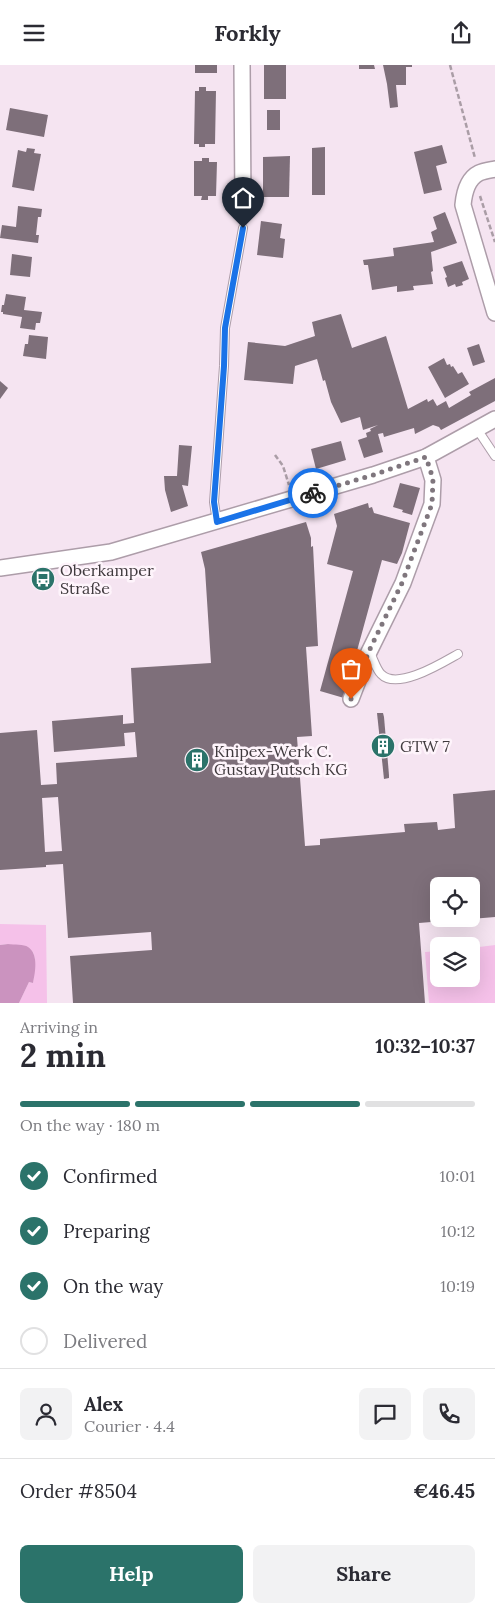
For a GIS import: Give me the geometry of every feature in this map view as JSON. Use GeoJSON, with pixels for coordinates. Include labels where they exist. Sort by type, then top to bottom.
{"type":"FeatureCollection","features":[{"type":"Feature","properties":{"kind":"street"},"geometry":{"type":"LineString","coordinates":[[242,65],[243,205]]}},
{"type":"Feature","properties":{"kind":"street"},"geometry":{"type":"LineString","coordinates":[[495,169],[478,173],[465,191],[463,205],[495,313]]}},
{"type":"Feature","properties":{"kind":"street"},"geometry":{"type":"LineString","coordinates":[[0,568],[111,552],[217,522],[426,457],[495,419]]}},
{"type":"Feature","properties":{"kind":"street"},"geometry":{"type":"LineString","coordinates":[[351,699],[369,651],[402,583],[432,504],[433,479],[426,457]]}},
{"type":"Feature","properties":{"kind":"lane"},"geometry":{"type":"LineString","coordinates":[[217,522],[214,502],[225,328],[243,228]]}},
{"type":"Feature","properties":{"kind":"lane"},"geometry":{"type":"LineString","coordinates":[[478,429],[494,456]]}},
{"type":"Feature","properties":{"kind":"lane"},"geometry":{"type":"LineString","coordinates":[[369,651],[381,674],[390,680],[402,680],[436,666],[458,654]]}},
{"type":"Feature","properties":{"kind":"path"},"geometry":{"type":"LineString","coordinates":[[450,65],[478,173],[480,196],[495,242]]}},
{"type":"Feature","properties":{"kind":"path"},"geometry":{"type":"LineString","coordinates":[[274,455],[283,466],[293,499]]}},
{"type":"Feature","properties":{"kind":"shaded area"},"geometry":{"type":"Polygon","coordinates":[[[0,924],[46,925],[47,1003],[19,1003],[29,982],[33,983],[35,959],[33,952],[8,944],[0,945],[0,924]]]}},
{"type":"Feature","properties":{"kind":"shaded area"},"geometry":{"type":"Polygon","coordinates":[[[8,944],[28,947],[34,954],[35,959],[33,983],[29,982],[19,1003],[0,1003],[0,945],[8,944]]]}},
{"type":"Feature","properties":{"kind":"shaded area"},"geometry":{"type":"Polygon","coordinates":[[[495,945],[495,1003],[429,1003],[425,952],[430,952],[430,987],[480,987],[480,947],[495,945]]]}},
{"type":"Feature","properties":{"kind":"building"},"geometry":{"type":"Polygon","coordinates":[[[195,65],[217,65],[217,73],[195,73],[195,65]]]}},
{"type":"Feature","properties":{"kind":"building"},"geometry":{"type":"Polygon","coordinates":[[[264,65],[286,65],[286,99],[264,99],[264,65]]]}},
{"type":"Feature","properties":{"kind":"building"},"geometry":{"type":"Polygon","coordinates":[[[359,65],[374,65],[375,69],[359,69],[359,65]]]}},
{"type":"Feature","properties":{"kind":"building"},"geometry":{"type":"Polygon","coordinates":[[[383,65],[412,65],[412,67],[406,67],[406,85],[396,85],[398,107],[390,108],[383,65]]]}},
{"type":"Feature","properties":{"kind":"building"},"geometry":{"type":"Polygon","coordinates":[[[199,87],[206,87],[206,91],[216,91],[215,144],[205,144],[205,147],[199,147],[199,144],[194,144],[195,91],[199,91],[199,87]]]}},
{"type":"Feature","properties":{"kind":"building"},"geometry":{"type":"Polygon","coordinates":[[[10,108],[48,115],[44,137],[6,130],[10,108]]]}},
{"type":"Feature","properties":{"kind":"building"},"geometry":{"type":"Polygon","coordinates":[[[267,110],[280,110],[280,130],[267,130],[267,110]]]}},
{"type":"Feature","properties":{"kind":"building"},"geometry":{"type":"Polygon","coordinates":[[[442,145],[447,163],[436,166],[442,190],[424,194],[414,152],[442,145]]]}},
{"type":"Feature","properties":{"kind":"building"},"geometry":{"type":"Polygon","coordinates":[[[325,147],[325,195],[312,195],[312,148],[325,147]]]}},
{"type":"Feature","properties":{"kind":"building"},"geometry":{"type":"Polygon","coordinates":[[[27,148],[35,149],[34,153],[41,154],[34,191],[12,187],[18,150],[26,152],[27,148]]]}},
{"type":"Feature","properties":{"kind":"building"},"geometry":{"type":"Polygon","coordinates":[[[290,156],[289,197],[263,197],[263,157],[290,156]]]}},
{"type":"Feature","properties":{"kind":"building"},"geometry":{"type":"Polygon","coordinates":[[[202,158],[209,158],[209,162],[217,162],[216,196],[208,196],[208,200],[201,200],[202,196],[194,196],[194,161],[202,161],[202,158]]]}},
{"type":"Feature","properties":{"kind":"building"},"geometry":{"type":"Polygon","coordinates":[[[18,206],[42,209],[41,217],[38,217],[36,235],[39,235],[38,243],[0,238],[2,225],[16,227],[18,206]]]}},
{"type":"Feature","properties":{"kind":"building"},"geometry":{"type":"Polygon","coordinates":[[[445,212],[457,243],[431,252],[433,284],[413,286],[414,290],[397,292],[397,286],[372,290],[368,265],[364,265],[363,260],[394,256],[393,248],[434,242],[431,232],[437,229],[433,217],[445,212]]]}},
{"type":"Feature","properties":{"kind":"building"},"geometry":{"type":"Polygon","coordinates":[[[261,221],[282,224],[280,238],[285,239],[283,258],[257,255],[261,221]]]}},
{"type":"Feature","properties":{"kind":"building"},"geometry":{"type":"Polygon","coordinates":[[[12,254],[32,257],[30,277],[10,275],[12,254]]]}},
{"type":"Feature","properties":{"kind":"building"},"geometry":{"type":"Polygon","coordinates":[[[462,261],[469,279],[462,282],[463,285],[456,287],[455,284],[448,287],[443,267],[462,261]]]}},
{"type":"Feature","properties":{"kind":"building"},"geometry":{"type":"Polygon","coordinates":[[[6,294],[26,297],[24,310],[42,312],[40,323],[36,323],[35,330],[20,328],[22,317],[1,312],[6,294]]]}},
{"type":"Feature","properties":{"kind":"building"},"geometry":{"type":"Polygon","coordinates":[[[341,314],[352,348],[386,336],[408,409],[427,399],[428,402],[433,399],[437,406],[446,401],[449,408],[471,395],[469,392],[495,378],[495,401],[441,430],[433,425],[415,434],[414,428],[384,437],[383,433],[378,434],[383,452],[364,458],[358,440],[367,437],[366,433],[378,425],[363,430],[360,417],[341,423],[331,402],[325,380],[323,381],[317,359],[295,366],[293,384],[244,380],[248,342],[285,346],[315,336],[312,322],[341,314]]]}},
{"type":"Feature","properties":{"kind":"building"},"geometry":{"type":"Polygon","coordinates":[[[29,335],[48,337],[46,359],[23,356],[25,344],[28,344],[29,335]]]}},
{"type":"Feature","properties":{"kind":"building"},"geometry":{"type":"Polygon","coordinates":[[[479,344],[485,362],[473,366],[467,348],[479,344]]]}},
{"type":"Feature","properties":{"kind":"building"},"geometry":{"type":"Polygon","coordinates":[[[444,358],[447,365],[453,366],[458,374],[462,372],[469,384],[445,398],[428,367],[444,358]]]}},
{"type":"Feature","properties":{"kind":"building"},"geometry":{"type":"Polygon","coordinates":[[[0,381],[8,388],[0,399],[0,381]]]}},
{"type":"Feature","properties":{"kind":"building"},"geometry":{"type":"Polygon","coordinates":[[[341,441],[346,460],[316,469],[311,449],[341,441]]]}},
{"type":"Feature","properties":{"kind":"building"},"geometry":{"type":"Polygon","coordinates":[[[179,445],[192,446],[188,486],[182,485],[188,506],[171,512],[165,490],[164,476],[177,476],[179,445]]]}},
{"type":"Feature","properties":{"kind":"building"},"geometry":{"type":"Polygon","coordinates":[[[400,483],[420,488],[412,515],[393,507],[400,483]]]}},
{"type":"Feature","properties":{"kind":"building"},"geometry":{"type":"Polygon","coordinates":[[[368,503],[369,508],[372,507],[374,513],[410,523],[397,564],[382,560],[344,698],[320,691],[353,571],[327,564],[337,526],[334,514],[368,503]]]}},
{"type":"Feature","properties":{"kind":"building","name":"Knipex-Werk C. Gustav Putsch KG"},"geometry":{"type":"Polygon","coordinates":[[[306,522],[311,538],[311,547],[313,546],[318,646],[306,647],[312,736],[297,737],[305,846],[320,845],[320,839],[405,832],[404,824],[437,822],[438,830],[455,828],[453,794],[495,790],[495,917],[480,918],[480,877],[430,877],[430,922],[419,923],[425,1003],[73,1003],[70,956],[152,950],[151,932],[68,938],[63,864],[0,870],[0,733],[37,730],[41,785],[57,784],[56,763],[137,757],[135,732],[124,733],[125,746],[54,752],[52,721],[123,715],[123,724],[134,723],[131,668],[211,663],[205,569],[201,552],[306,522]],[[58,797],[42,798],[45,852],[62,851],[58,797]]]}},
{"type":"Feature","properties":{"kind":"building","name":"GTW 7"},"geometry":{"type":"Polygon","coordinates":[[[377,713],[383,713],[384,717],[389,778],[384,779],[377,713]]]}},
{"type":"Feature","properties":{"kind":"way so far"},"geometry":{"type":"LineString","coordinates":[[313,493],[426,457],[433,479],[432,504],[402,583],[369,651],[351,699]]}},
{"type":"Feature","properties":{"kind":"place","name":"Oberkamper Straße"},"geometry":{"type":"Point","coordinates":[43,579]}},
{"type":"Feature","properties":{"kind":"place","name":"GTW 7"},"geometry":{"type":"Point","coordinates":[383,746]}},
{"type":"Feature","properties":{"kind":"place","name":"Knipex-Werk C. Gustav Putsch KG"},"geometry":{"type":"Point","coordinates":[197,760]}},
{"type":"Feature","properties":{"kind":"route"},"geometry":{"type":"LineString","coordinates":[[243,228],[225,328],[214,502],[217,522],[313,493]]}}]}
